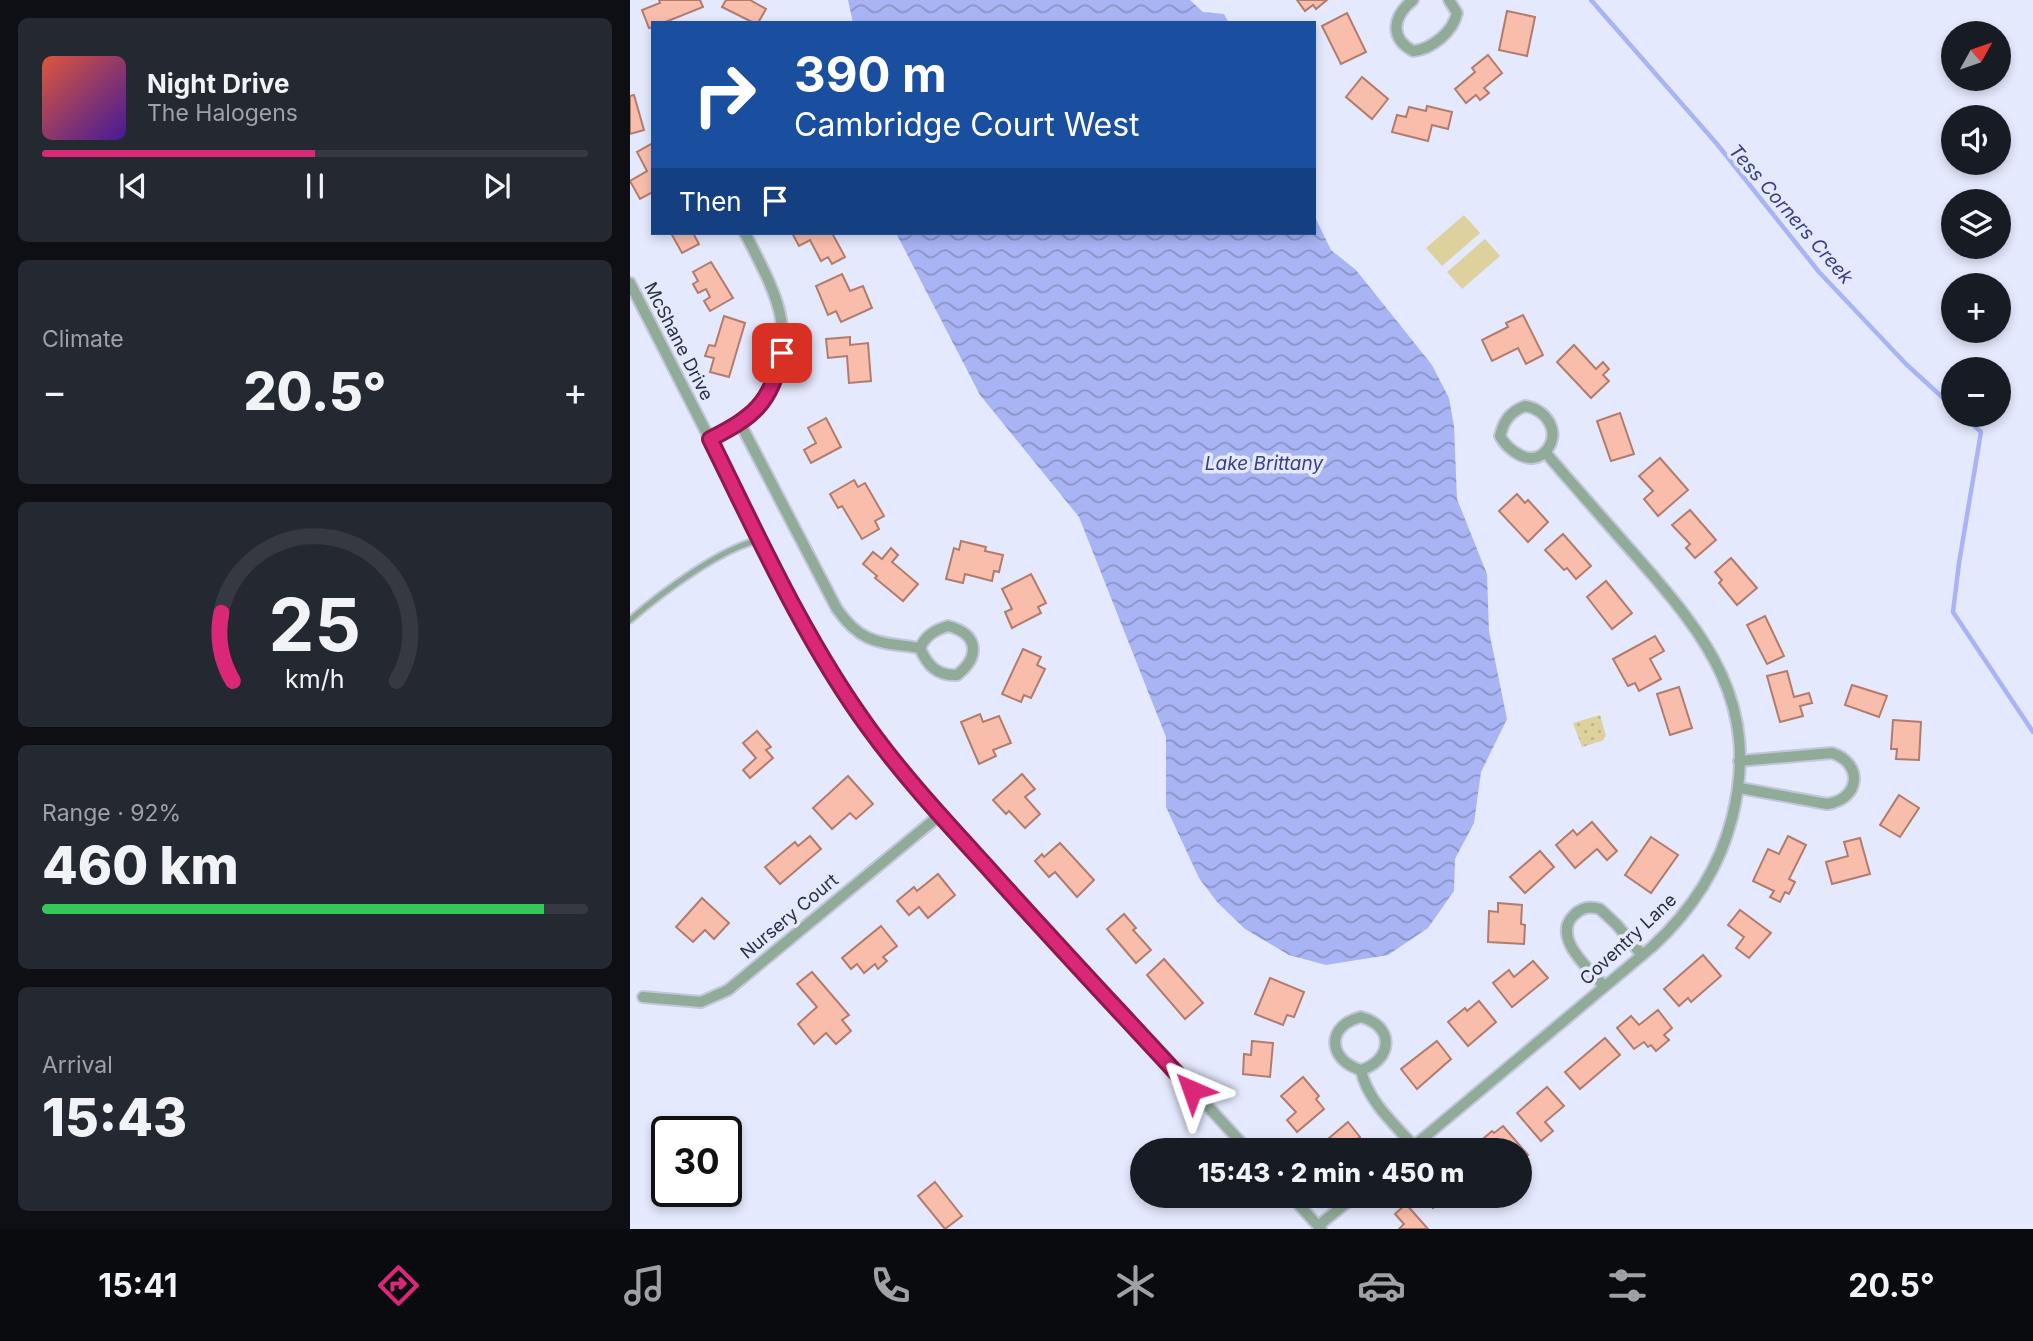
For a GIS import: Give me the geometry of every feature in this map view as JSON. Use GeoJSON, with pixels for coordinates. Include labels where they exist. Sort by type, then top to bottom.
{"type":"FeatureCollection","features":[{"type":"Feature","properties":{"kind":"street"},"geometry":{"type":"LineString","coordinates":[[1413,0],[1398,4],[1396,25],[1400,41],[1413,51],[1423,50],[1442,37],[1455,22],[1456,7],[1449,0]]}},
{"type":"Feature","properties":{"kind":"street"},"geometry":{"type":"LineString","coordinates":[[710,439],[752,415],[778,373],[783,332],[781,311],[746,235]]}},
{"type":"Feature","properties":{"kind":"street","name":"McShane Drive"},"geometry":{"type":"LineString","coordinates":[[630,283],[760,540],[850,702],[902,772],[940,815],[1237,1138]]}},
{"type":"Feature","properties":{"kind":"street"},"geometry":{"type":"LineString","coordinates":[[1525,406],[1542,411],[1551,425],[1552,438],[1545,452],[1532,457],[1510,450],[1500,436],[1508,416],[1525,406]]}},
{"type":"Feature","properties":{"kind":"street"},"geometry":{"type":"LineString","coordinates":[[740,423],[845,621],[865,638],[920,648]]}},
{"type":"Feature","properties":{"kind":"street","name":"Coventry Lane"},"geometry":{"type":"LineString","coordinates":[[1424,1138],[1679,920],[1710,877],[1724,844],[1740,788],[1739,741],[1731,700],[1718,664],[1706,643],[1668,593],[1545,452]]}},
{"type":"Feature","properties":{"kind":"street"},"geometry":{"type":"LineString","coordinates":[[948,626],[959,629],[966,635],[972,643],[973,653],[971,662],[965,669],[957,676],[948,676],[936,671],[926,662],[920,648],[932,632],[948,626]]}},
{"type":"Feature","properties":{"kind":"street"},"geometry":{"type":"LineString","coordinates":[[1739,761],[1832,753],[1839,755],[1851,767],[1854,783],[1847,797],[1827,804],[1740,788]]}},
{"type":"Feature","properties":{"kind":"street","name":"Nursery Court"},"geometry":{"type":"LineString","coordinates":[[643,997],[701,1002],[727,990],[940,815]]}},
{"type":"Feature","properties":{"kind":"street"},"geometry":{"type":"LineString","coordinates":[[1604,985],[1567,939],[1569,920],[1575,914],[1583,908],[1600,909],[1618,925],[1642,954]]}},
{"type":"Feature","properties":{"kind":"street"},"geometry":{"type":"LineString","coordinates":[[1361,1017],[1372,1020],[1381,1028],[1386,1036],[1386,1045],[1377,1062],[1361,1070],[1345,1062],[1335,1046],[1335,1036],[1350,1020],[1361,1017]]}},
{"type":"Feature","properties":{"kind":"street"},"geometry":{"type":"LineString","coordinates":[[1361,1070],[1363,1080],[1376,1102],[1404,1138]]}},
{"type":"Feature","properties":{"kind":"street"},"geometry":{"type":"LineString","coordinates":[[1302,1208],[1320,1227],[1341,1208]]}},
{"type":"Feature","properties":{"kind":"lane"},"geometry":{"type":"LineString","coordinates":[[630,620],[673,585],[718,558],[760,540]]}},
{"type":"Feature","properties":{"kind":"shaded area"},"geometry":{"type":"Polygon","coordinates":[[[1464,215],[1480,233],[1442,266],[1426,248],[1464,215]]]}},
{"type":"Feature","properties":{"kind":"shaded area"},"geometry":{"type":"Polygon","coordinates":[[[1485,239],[1500,256],[1462,289],[1447,272],[1485,239]]]}},
{"type":"Feature","properties":{"kind":"shaded area"},"geometry":{"type":"Polygon","coordinates":[[[1600,715],[1606,736],[1602,741],[1582,747],[1573,723],[1600,715]]]}},
{"type":"Feature","properties":{"kind":"water"},"geometry":{"type":"Polygon","coordinates":[[[848,0],[1190,0],[1203,12],[1224,14],[1228,21],[853,21],[848,0]]]}},
{"type":"Feature","properties":{"kind":"water","name":"Lake Brittany"},"geometry":{"type":"Polygon","coordinates":[[[1316,219],[1331,250],[1356,270],[1432,365],[1449,398],[1454,426],[1457,499],[1487,574],[1489,631],[1507,719],[1481,772],[1474,823],[1455,859],[1454,891],[1428,928],[1388,955],[1326,965],[1289,955],[1245,929],[1217,902],[1199,878],[1166,807],[1166,737],[1079,517],[980,395],[897,235],[1316,235],[1316,219]]]}},
{"type":"Feature","properties":{"kind":"building"},"geometry":{"type":"Polygon","coordinates":[[[659,0],[700,0],[703,7],[668,21],[651,21],[649,28],[642,10],[660,3],[659,0]]]}},
{"type":"Feature","properties":{"kind":"building"},"geometry":{"type":"Polygon","coordinates":[[[726,0],[750,0],[766,9],[759,21],[750,21],[722,7],[726,0]]]}},
{"type":"Feature","properties":{"kind":"building"},"geometry":{"type":"Polygon","coordinates":[[[1297,0],[1327,0],[1316,9],[1313,5],[1305,11],[1297,0]]]}},
{"type":"Feature","properties":{"kind":"building"},"geometry":{"type":"Polygon","coordinates":[[[1507,11],[1535,17],[1527,56],[1499,50],[1507,11]]]}},
{"type":"Feature","properties":{"kind":"building"},"geometry":{"type":"Polygon","coordinates":[[[1347,13],[1366,52],[1341,64],[1322,26],[1347,13]]]}},
{"type":"Feature","properties":{"kind":"building"},"geometry":{"type":"Polygon","coordinates":[[[1488,55],[1502,73],[1484,88],[1489,93],[1480,100],[1476,95],[1466,103],[1455,89],[1475,72],[1472,68],[1488,55]]]}},
{"type":"Feature","properties":{"kind":"building"},"geometry":{"type":"Polygon","coordinates":[[[1362,77],[1388,99],[1372,119],[1346,97],[1362,77]]]}},
{"type":"Feature","properties":{"kind":"building"},"geometry":{"type":"Polygon","coordinates":[[[634,95],[644,130],[630,134],[630,96],[634,95]]]}},
{"type":"Feature","properties":{"kind":"building"},"geometry":{"type":"Polygon","coordinates":[[[1427,106],[1452,112],[1448,129],[1432,125],[1428,141],[1392,132],[1397,115],[1406,117],[1409,107],[1426,111],[1427,106]]]}},
{"type":"Feature","properties":{"kind":"building"},"geometry":{"type":"Polygon","coordinates":[[[651,144],[651,193],[640,199],[630,181],[647,171],[637,152],[651,144]]]}},
{"type":"Feature","properties":{"kind":"building"},"geometry":{"type":"Polygon","coordinates":[[[672,235],[694,235],[699,244],[682,253],[672,235]]]}},
{"type":"Feature","properties":{"kind":"building"},"geometry":{"type":"Polygon","coordinates":[[[793,235],[833,235],[845,257],[832,264],[828,257],[821,261],[810,240],[799,246],[793,235]]]}},
{"type":"Feature","properties":{"kind":"building"},"geometry":{"type":"Polygon","coordinates":[[[711,262],[733,298],[710,311],[704,301],[710,297],[706,289],[698,293],[693,284],[698,281],[693,272],[711,262]]]}},
{"type":"Feature","properties":{"kind":"building"},"geometry":{"type":"Polygon","coordinates":[[[842,274],[850,291],[863,286],[872,308],[841,322],[836,311],[828,315],[816,286],[842,274]]]}},
{"type":"Feature","properties":{"kind":"building"},"geometry":{"type":"Polygon","coordinates":[[[1523,315],[1543,355],[1526,364],[1518,348],[1492,361],[1482,340],[1508,327],[1506,323],[1523,315]]]}},
{"type":"Feature","properties":{"kind":"building"},"geometry":{"type":"Polygon","coordinates":[[[724,316],[745,323],[729,377],[710,372],[714,358],[705,356],[709,345],[715,346],[724,316]]]}},
{"type":"Feature","properties":{"kind":"building"},"geometry":{"type":"Polygon","coordinates":[[[850,337],[850,345],[868,343],[871,381],[849,383],[847,356],[828,358],[826,339],[850,337]]]}},
{"type":"Feature","properties":{"kind":"building"},"geometry":{"type":"Polygon","coordinates":[[[1574,345],[1596,369],[1603,362],[1609,369],[1603,375],[1609,381],[1591,398],[1557,362],[1574,345]]]}},
{"type":"Feature","properties":{"kind":"building"},"geometry":{"type":"Polygon","coordinates":[[[1620,413],[1634,454],[1611,461],[1597,421],[1620,413]]]}},
{"type":"Feature","properties":{"kind":"building"},"geometry":{"type":"Polygon","coordinates":[[[826,418],[841,447],[811,463],[804,450],[816,443],[808,428],[826,418]]]}},
{"type":"Feature","properties":{"kind":"building"},"geometry":{"type":"Polygon","coordinates":[[[1660,458],[1688,490],[1658,516],[1644,499],[1653,491],[1639,476],[1660,458]]]}},
{"type":"Feature","properties":{"kind":"building"},"geometry":{"type":"Polygon","coordinates":[[[854,480],[858,487],[865,483],[884,516],[875,521],[879,529],[862,539],[842,506],[838,508],[830,494],[854,480]]]}},
{"type":"Feature","properties":{"kind":"building"},"geometry":{"type":"Polygon","coordinates":[[[1517,494],[1525,503],[1528,500],[1548,522],[1528,542],[1499,511],[1517,494]]]}},
{"type":"Feature","properties":{"kind":"building"},"geometry":{"type":"Polygon","coordinates":[[[1690,510],[1716,540],[1695,558],[1686,548],[1690,544],[1672,525],[1690,510]]]}},
{"type":"Feature","properties":{"kind":"building"},"geometry":{"type":"Polygon","coordinates":[[[1563,534],[1591,566],[1576,579],[1545,550],[1563,534]]]}},
{"type":"Feature","properties":{"kind":"building"},"geometry":{"type":"Polygon","coordinates":[[[961,541],[986,547],[985,551],[1003,555],[999,572],[994,571],[992,581],[965,574],[963,583],[946,579],[954,548],[959,550],[961,541]]]}},
{"type":"Feature","properties":{"kind":"building"},"geometry":{"type":"Polygon","coordinates":[[[891,548],[898,555],[892,562],[918,584],[903,601],[875,578],[877,576],[863,564],[873,552],[882,559],[891,548]]]}},
{"type":"Feature","properties":{"kind":"building"},"geometry":{"type":"Polygon","coordinates":[[[1731,558],[1757,588],[1737,605],[1719,583],[1722,580],[1715,572],[1731,558]]]}},
{"type":"Feature","properties":{"kind":"building"},"geometry":{"type":"Polygon","coordinates":[[[1031,574],[1046,603],[1038,607],[1041,613],[1012,628],[1005,612],[1012,609],[1002,589],[1031,574]]]}},
{"type":"Feature","properties":{"kind":"building"},"geometry":{"type":"Polygon","coordinates":[[[1606,581],[1632,613],[1612,629],[1587,597],[1606,581]]]}},
{"type":"Feature","properties":{"kind":"building"},"geometry":{"type":"Polygon","coordinates":[[[1765,616],[1784,656],[1767,664],[1747,625],[1765,616]]]}},
{"type":"Feature","properties":{"kind":"building"},"geometry":{"type":"Polygon","coordinates":[[[1655,636],[1664,651],[1650,659],[1661,679],[1639,691],[1635,683],[1628,686],[1613,659],[1655,636]]]}},
{"type":"Feature","properties":{"kind":"building"},"geometry":{"type":"Polygon","coordinates":[[[1023,649],[1041,657],[1037,665],[1045,669],[1031,698],[1024,695],[1021,702],[1002,694],[1023,649]]]}},
{"type":"Feature","properties":{"kind":"building"},"geometry":{"type":"Polygon","coordinates":[[[1787,671],[1794,697],[1809,693],[1812,703],[1800,706],[1803,716],[1780,722],[1767,676],[1787,671]]]}},
{"type":"Feature","properties":{"kind":"building"},"geometry":{"type":"Polygon","coordinates":[[[1852,685],[1887,696],[1879,717],[1845,705],[1852,685]]]}},
{"type":"Feature","properties":{"kind":"building"},"geometry":{"type":"Polygon","coordinates":[[[1679,687],[1692,728],[1670,735],[1657,694],[1679,687]]]}},
{"type":"Feature","properties":{"kind":"building"},"geometry":{"type":"Polygon","coordinates":[[[980,714],[983,722],[999,716],[1011,743],[993,750],[996,756],[979,764],[961,722],[980,714]]]}},
{"type":"Feature","properties":{"kind":"building"},"geometry":{"type":"Polygon","coordinates":[[[1893,720],[1921,722],[1919,760],[1896,759],[1897,749],[1891,749],[1893,720]]]}},
{"type":"Feature","properties":{"kind":"building"},"geometry":{"type":"Polygon","coordinates":[[[757,731],[771,747],[766,750],[773,758],[750,778],[743,770],[756,758],[743,743],[757,731]]]}},
{"type":"Feature","properties":{"kind":"building"},"geometry":{"type":"Polygon","coordinates":[[[1022,774],[1035,789],[1025,797],[1040,814],[1025,828],[1009,811],[1006,814],[993,800],[1022,774]]]}},
{"type":"Feature","properties":{"kind":"building"},"geometry":{"type":"Polygon","coordinates":[[[848,776],[873,804],[856,819],[850,813],[832,829],[813,808],[848,776]]]}},
{"type":"Feature","properties":{"kind":"building"},"geometry":{"type":"Polygon","coordinates":[[[1899,795],[1919,808],[1900,837],[1880,825],[1899,795]]]}},
{"type":"Feature","properties":{"kind":"building"},"geometry":{"type":"Polygon","coordinates":[[[1592,822],[1617,851],[1607,860],[1597,849],[1575,868],[1556,845],[1573,830],[1577,835],[1592,822]]]}},
{"type":"Feature","properties":{"kind":"building"},"geometry":{"type":"Polygon","coordinates":[[[810,836],[821,849],[780,884],[765,867],[795,842],[798,846],[810,836]]]}},
{"type":"Feature","properties":{"kind":"building"},"geometry":{"type":"Polygon","coordinates":[[[1788,836],[1806,845],[1789,879],[1795,882],[1789,894],[1785,892],[1780,902],[1770,897],[1774,891],[1753,881],[1768,849],[1779,854],[1788,836]]]}},
{"type":"Feature","properties":{"kind":"building"},"geometry":{"type":"Polygon","coordinates":[[[1651,837],[1678,855],[1651,893],[1625,875],[1651,837]]]}},
{"type":"Feature","properties":{"kind":"building"},"geometry":{"type":"Polygon","coordinates":[[[1860,838],[1870,874],[1832,884],[1826,862],[1848,856],[1844,842],[1860,838]]]}},
{"type":"Feature","properties":{"kind":"building"},"geometry":{"type":"Polygon","coordinates":[[[1060,843],[1094,880],[1077,897],[1055,872],[1049,877],[1035,861],[1060,843]]]}},
{"type":"Feature","properties":{"kind":"building"},"geometry":{"type":"Polygon","coordinates":[[[1540,851],[1554,867],[1525,893],[1510,877],[1540,851]]]}},
{"type":"Feature","properties":{"kind":"building"},"geometry":{"type":"Polygon","coordinates":[[[938,874],[955,895],[928,918],[919,907],[909,915],[897,901],[914,887],[917,891],[938,874]]]}},
{"type":"Feature","properties":{"kind":"building"},"geometry":{"type":"Polygon","coordinates":[[[702,898],[729,923],[714,939],[705,930],[693,942],[676,927],[702,898]]]}},
{"type":"Feature","properties":{"kind":"building"},"geometry":{"type":"Polygon","coordinates":[[[1498,903],[1522,905],[1524,944],[1488,942],[1489,911],[1498,912],[1498,903]]]}},
{"type":"Feature","properties":{"kind":"building"},"geometry":{"type":"Polygon","coordinates":[[[1740,910],[1771,933],[1749,958],[1736,948],[1744,937],[1728,925],[1740,910]]]}},
{"type":"Feature","properties":{"kind":"building"},"geometry":{"type":"Polygon","coordinates":[[[1124,914],[1136,928],[1133,930],[1151,950],[1136,963],[1107,929],[1124,914]]]}},
{"type":"Feature","properties":{"kind":"building"},"geometry":{"type":"Polygon","coordinates":[[[881,926],[897,946],[883,957],[887,961],[878,969],[875,964],[864,973],[857,964],[851,969],[842,958],[881,926]]]}},
{"type":"Feature","properties":{"kind":"building"},"geometry":{"type":"Polygon","coordinates":[[[1703,955],[1721,976],[1691,1002],[1688,998],[1679,1006],[1664,989],[1703,955]]]}},
{"type":"Feature","properties":{"kind":"building"},"geometry":{"type":"Polygon","coordinates":[[[1164,959],[1203,1003],[1185,1019],[1147,975],[1164,959]]]}},
{"type":"Feature","properties":{"kind":"building"},"geometry":{"type":"Polygon","coordinates":[[[1533,961],[1548,978],[1512,1007],[1493,983],[1509,970],[1514,977],[1533,961]]]}},
{"type":"Feature","properties":{"kind":"building"},"geometry":{"type":"Polygon","coordinates":[[[812,972],[849,1015],[842,1020],[851,1031],[836,1044],[826,1033],[814,1044],[798,1024],[817,1007],[797,984],[812,972]]]}},
{"type":"Feature","properties":{"kind":"building"},"geometry":{"type":"Polygon","coordinates":[[[1270,978],[1304,992],[1294,1017],[1287,1015],[1283,1025],[1255,1014],[1270,978]]]}},
{"type":"Feature","properties":{"kind":"building"},"geometry":{"type":"Polygon","coordinates":[[[1479,1001],[1496,1022],[1468,1046],[1448,1022],[1479,1001]]]}},
{"type":"Feature","properties":{"kind":"building"},"geometry":{"type":"Polygon","coordinates":[[[1658,1010],[1672,1028],[1664,1035],[1669,1040],[1656,1051],[1644,1042],[1634,1049],[1617,1028],[1631,1016],[1639,1025],[1658,1010]]]}},
{"type":"Feature","properties":{"kind":"building"},"geometry":{"type":"Polygon","coordinates":[[[1605,1038],[1620,1055],[1580,1089],[1565,1072],[1605,1038]]]}},
{"type":"Feature","properties":{"kind":"building"},"geometry":{"type":"Polygon","coordinates":[[[1252,1041],[1273,1043],[1270,1077],[1243,1074],[1244,1054],[1251,1055],[1252,1041]]]}},
{"type":"Feature","properties":{"kind":"building"},"geometry":{"type":"Polygon","coordinates":[[[1437,1041],[1451,1059],[1417,1089],[1401,1069],[1437,1041]]]}},
{"type":"Feature","properties":{"kind":"building"},"geometry":{"type":"Polygon","coordinates":[[[1303,1077],[1319,1096],[1316,1099],[1324,1109],[1297,1132],[1287,1120],[1296,1112],[1281,1096],[1303,1077]]]}},
{"type":"Feature","properties":{"kind":"building"},"geometry":{"type":"Polygon","coordinates":[[[1547,1087],[1564,1106],[1545,1122],[1553,1131],[1541,1141],[1517,1113],[1547,1087]]]}},
{"type":"Feature","properties":{"kind":"building"},"geometry":{"type":"Polygon","coordinates":[[[1348,1122],[1360,1137],[1359,1138],[1329,1138],[1348,1122]]]}},
{"type":"Feature","properties":{"kind":"building"},"geometry":{"type":"Polygon","coordinates":[[[1503,1126],[1513,1138],[1484,1138],[1492,1131],[1494,1133],[1503,1126]]]}},
{"type":"Feature","properties":{"kind":"building"},"geometry":{"type":"Polygon","coordinates":[[[935,1182],[962,1216],[945,1229],[918,1196],[935,1182]]]}},
{"type":"Feature","properties":{"kind":"building"},"geometry":{"type":"Polygon","coordinates":[[[1402,1208],[1410,1208],[1428,1229],[1399,1229],[1404,1224],[1395,1214],[1402,1208]]]}},
{"type":"Feature","properties":{"kind":"waterway","name":"Tess Corners Creek"},"geometry":{"type":"LineString","coordinates":[[1591,0],[1717,144],[1819,272],[1906,364],[1941,396]]}},
{"type":"Feature","properties":{"kind":"waterway","name":"Tess Corners Creek"},"geometry":{"type":"LineString","coordinates":[[1975,427],[1981,432],[1953,612],[2033,732]]}},
{"type":"Feature","properties":{"kind":"route"},"geometry":{"type":"LineString","coordinates":[[782,353],[778,373],[770,390],[752,415],[710,439],[834,677],[902,772],[1192,1090]]}}]}
